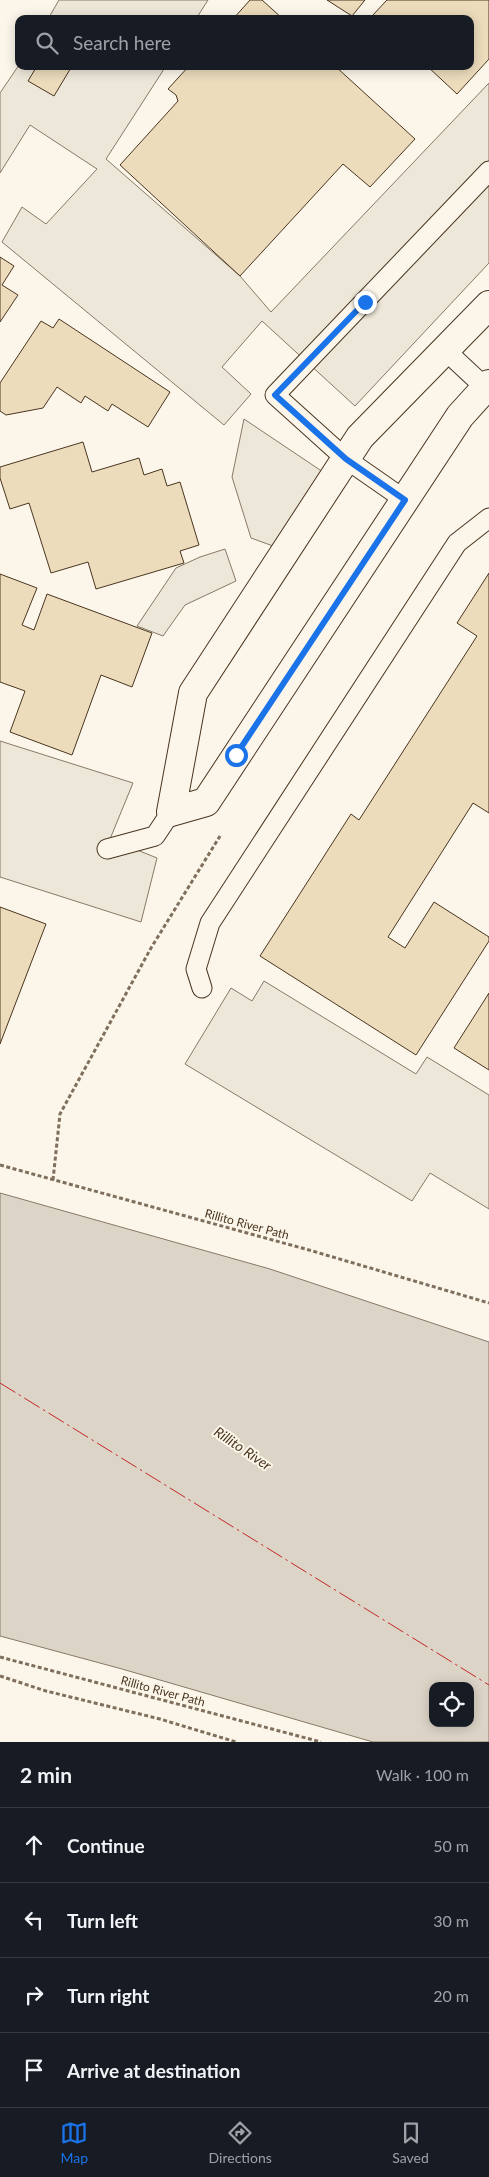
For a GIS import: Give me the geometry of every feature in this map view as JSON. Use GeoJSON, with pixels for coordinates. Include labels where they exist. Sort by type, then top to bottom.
{"type":"FeatureCollection","features":[{"type":"Feature","properties":{"kind":"street"},"geometry":{"type":"LineString","coordinates":[[488,388],[460,416],[206,802],[171,812],[193,693],[360,437],[489,306]]}},
{"type":"Feature","properties":{"kind":"lane"},"geometry":{"type":"LineString","coordinates":[[405,500],[346,459],[275,395],[489,171]]}},
{"type":"Feature","properties":{"kind":"lane"},"geometry":{"type":"LineString","coordinates":[[445,350],[488,388]]}},
{"type":"Feature","properties":{"kind":"lane"},"geometry":{"type":"LineString","coordinates":[[202,988],[196,969],[210,923],[457,543],[489,518]]}},
{"type":"Feature","properties":{"kind":"lane"},"geometry":{"type":"LineString","coordinates":[[108,849],[155,836],[171,812]]}},
{"type":"Feature","properties":{"kind":"path","name":"Rillito River Path"},"geometry":{"type":"LineString","coordinates":[[0,1165],[309,1250],[489,1303]]}},
{"type":"Feature","properties":{"kind":"path","name":"Rillito River Path"},"geometry":{"type":"LineString","coordinates":[[0,1656],[321,1742]]}},
{"type":"Feature","properties":{"kind":"path"},"geometry":{"type":"LineString","coordinates":[[0,1676],[46,1691],[160,1719],[236,1742]]}},
{"type":"Feature","properties":{"kind":"shaded area"},"geometry":{"type":"Polygon","coordinates":[[[59,0],[208,0],[199,15],[50,15],[59,0]]]}},
{"type":"Feature","properties":{"kind":"shaded area"},"geometry":{"type":"Polygon","coordinates":[[[16,70],[163,70],[106,159],[240,276],[271,312],[489,83],[489,263],[355,406],[262,321],[222,367],[251,394],[224,425],[2,242],[22,207],[46,224],[97,169],[30,125],[0,173],[0,93],[16,70]]]}},
{"type":"Feature","properties":{"kind":"shaded area"},"geometry":{"type":"Polygon","coordinates":[[[244,419],[323,472],[273,546],[251,538],[232,477],[244,419]]]}},
{"type":"Feature","properties":{"kind":"shaded area"},"geometry":{"type":"Polygon","coordinates":[[[225,549],[236,581],[185,605],[163,636],[137,626],[176,568],[200,557],[225,549]]]}},
{"type":"Feature","properties":{"kind":"shaded area"},"geometry":{"type":"Polygon","coordinates":[[[0,741],[133,783],[110,839],[157,858],[141,922],[0,877],[0,741]]]}},
{"type":"Feature","properties":{"kind":"shaded area"},"geometry":{"type":"Polygon","coordinates":[[[264,981],[416,1074],[427,1057],[489,1095],[489,1209],[430,1173],[412,1201],[185,1064],[231,988],[252,1001],[264,981]]]}},
{"type":"Feature","properties":{"kind":"water","name":"Rillito River"},"geometry":{"type":"Polygon","coordinates":[[[0,1193],[270,1269],[489,1342],[489,1742],[373,1742],[122,1669],[0,1636],[0,1193]]]}},
{"type":"Feature","properties":{"kind":"building"},"geometry":{"type":"Polygon","coordinates":[[[250,0],[262,0],[279,15],[237,15],[250,0]]]}},
{"type":"Feature","properties":{"kind":"building"},"geometry":{"type":"Polygon","coordinates":[[[327,0],[365,0],[353,15],[327,0]]]}},
{"type":"Feature","properties":{"kind":"building"},"geometry":{"type":"Polygon","coordinates":[[[387,0],[489,0],[489,59],[457,94],[431,70],[474,70],[474,15],[373,15],[387,0]]]}},
{"type":"Feature","properties":{"kind":"building"},"geometry":{"type":"Polygon","coordinates":[[[35,70],[70,70],[54,96],[28,81],[35,70]]]}},
{"type":"Feature","properties":{"kind":"building"},"geometry":{"type":"Polygon","coordinates":[[[185,70],[339,70],[415,139],[370,187],[343,164],[240,276],[120,165],[178,101],[176,95],[168,89],[185,70]]]}},
{"type":"Feature","properties":{"kind":"building"},"geometry":{"type":"Polygon","coordinates":[[[0,257],[14,266],[2,285],[18,295],[0,322],[0,257]]]}},
{"type":"Feature","properties":{"kind":"building"},"geometry":{"type":"Polygon","coordinates":[[[59,319],[170,392],[148,427],[112,404],[108,411],[85,396],[81,403],[57,387],[43,408],[6,415],[0,411],[0,383],[41,321],[53,328],[59,319]]]}},
{"type":"Feature","properties":{"kind":"building"},"geometry":{"type":"Polygon","coordinates":[[[83,442],[92,472],[139,458],[144,475],[162,469],[167,486],[180,482],[199,545],[180,551],[184,563],[96,589],[88,562],[51,573],[29,503],[10,509],[0,478],[0,467],[83,442]]]}},
{"type":"Feature","properties":{"kind":"building"},"geometry":{"type":"Polygon","coordinates":[[[489,573],[489,813],[473,803],[388,937],[405,948],[434,902],[489,937],[489,941],[416,1055],[260,956],[351,814],[359,820],[477,636],[457,623],[489,573]]]}},
{"type":"Feature","properties":{"kind":"building"},"geometry":{"type":"Polygon","coordinates":[[[0,574],[37,588],[22,625],[34,630],[47,594],[152,633],[132,687],[101,675],[72,755],[10,732],[25,691],[0,682],[0,574]]]}},
{"type":"Feature","properties":{"kind":"building"},"geometry":{"type":"Polygon","coordinates":[[[0,907],[46,924],[0,1044],[0,907]]]}},
{"type":"Feature","properties":{"kind":"building"},"geometry":{"type":"Polygon","coordinates":[[[489,993],[489,1070],[454,1048],[489,993]]]}},
{"type":"Feature","properties":{"kind":"power"},"geometry":{"type":"LineString","coordinates":[[0,1383],[489,1685]]}},
{"type":"Feature","properties":{"kind":"route"},"geometry":{"type":"LineString","coordinates":[[236,755],[405,500],[346,459],[275,395],[365,302]]}}]}
